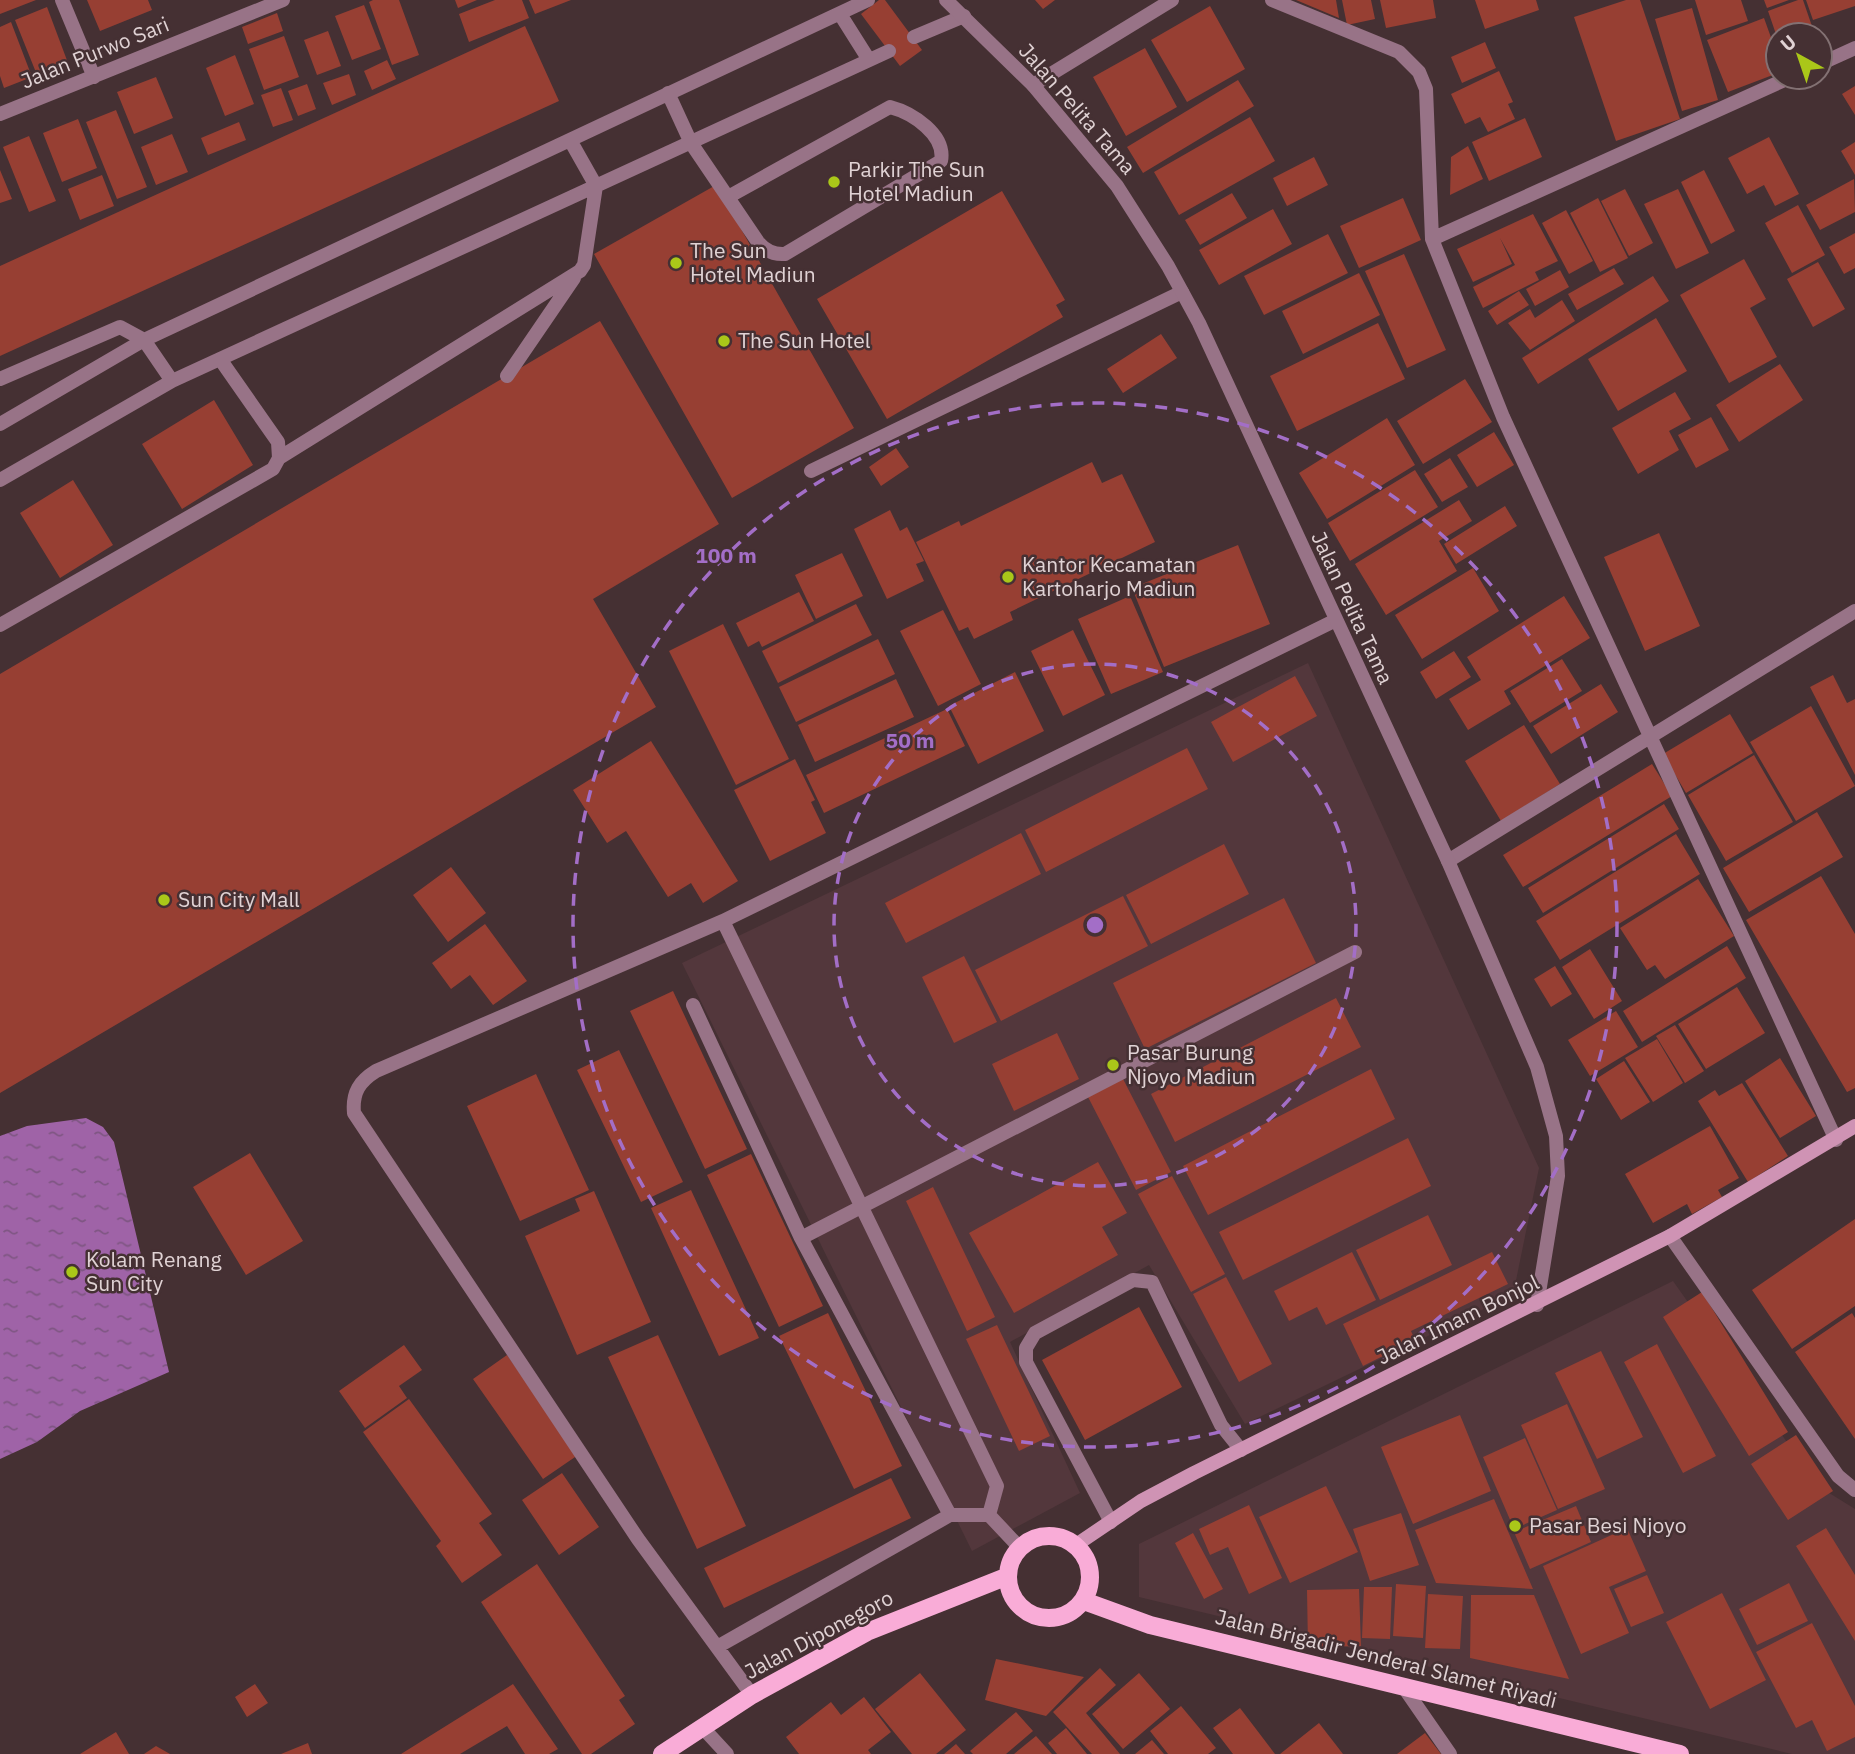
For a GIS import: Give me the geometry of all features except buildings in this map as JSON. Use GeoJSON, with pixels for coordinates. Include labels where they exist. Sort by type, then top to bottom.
{"type":"FeatureCollection","features":[{"type":"Feature","properties":{"kind":"main road","name":"Jalan Imam Bonjol"},"geometry":{"type":"LineString","coordinates":[[1076,1545],[1141,1501],[1537,1305],[1670,1236],[1836,1140],[1855,1126]]}},
{"type":"Feature","properties":{"kind":"main road"},"geometry":{"type":"LineString","coordinates":[[1048,1536],[1063,1538],[1076,1545],[1084,1554],[1091,1577],[1084,1601],[1073,1612],[1059,1618],[1044,1619],[1029,1614],[1017,1604],[1010,1591],[1008,1576],[1011,1561],[1020,1548],[1033,1539],[1048,1536]]}},
{"type":"Feature","properties":{"kind":"main road","name":"Jalan Diponegoro"},"geometry":{"type":"LineString","coordinates":[[662,1754],[752,1695],[866,1632],[1008,1576]]}},
{"type":"Feature","properties":{"kind":"main road","name":"Jalan Brigadir Jenderal Slamet Riyadi"},"geometry":{"type":"LineString","coordinates":[[1084,1601],[1150,1625],[1680,1754]]}},
{"type":"Feature","properties":{"kind":"street"},"geometry":{"type":"LineString","coordinates":[[62,0],[94,76]]}},
{"type":"Feature","properties":{"kind":"street","name":"Jalan Purwo Sari"},"geometry":{"type":"LineString","coordinates":[[0,114],[283,0]]}},
{"type":"Feature","properties":{"kind":"street"},"geometry":{"type":"LineString","coordinates":[[0,424],[144,340],[868,0]]}},
{"type":"Feature","properties":{"kind":"street","name":"Jalan Pelita Tama"},"geometry":{"type":"LineString","coordinates":[[946,0],[1033,85],[1117,187],[1182,292],[1448,861],[1533,1057],[1556,1136],[1558,1176],[1537,1305]]}},
{"type":"Feature","properties":{"kind":"street"},"geometry":{"type":"LineString","coordinates":[[1033,85],[1172,0]]}},
{"type":"Feature","properties":{"kind":"street"},"geometry":{"type":"LineString","coordinates":[[1272,0],[1399,52],[1419,72],[1426,89],[1432,239],[1503,417],[1836,1140]]}},
{"type":"Feature","properties":{"kind":"street"},"geometry":{"type":"LineString","coordinates":[[840,14],[869,60]]}},
{"type":"Feature","properties":{"kind":"street"},"geometry":{"type":"LineString","coordinates":[[914,37],[964,16]]}},
{"type":"Feature","properties":{"kind":"street"},"geometry":{"type":"LineString","coordinates":[[1834,58],[1855,48]]}},
{"type":"Feature","properties":{"kind":"street"},"geometry":{"type":"LineString","coordinates":[[0,480],[172,381],[889,51]]}},
{"type":"Feature","properties":{"kind":"street"},"geometry":{"type":"LineString","coordinates":[[1432,239],[1764,89]]}},
{"type":"Feature","properties":{"kind":"street"},"geometry":{"type":"LineString","coordinates":[[668,93],[691,142],[728,197],[764,249],[778,255],[785,254],[941,160],[943,149],[939,139],[901,110],[890,107],[728,197]]}},
{"type":"Feature","properties":{"kind":"street"},"geometry":{"type":"LineString","coordinates":[[507,376],[584,265],[596,186],[570,140]]}},
{"type":"Feature","properties":{"kind":"street"},"geometry":{"type":"LineString","coordinates":[[0,625],[273,469],[279,458],[577,274]]}},
{"type":"Feature","properties":{"kind":"street"},"geometry":{"type":"LineString","coordinates":[[811,471],[1182,292]]}},
{"type":"Feature","properties":{"kind":"street"},"geometry":{"type":"LineString","coordinates":[[0,379],[120,327],[144,340],[172,381]]}},
{"type":"Feature","properties":{"kind":"street"},"geometry":{"type":"LineString","coordinates":[[220,359],[278,442],[279,458]]}},
{"type":"Feature","properties":{"kind":"street"},"geometry":{"type":"LineString","coordinates":[[1448,861],[1855,611]]}},
{"type":"Feature","properties":{"kind":"street"},"geometry":{"type":"LineString","coordinates":[[752,1695],[638,1539],[354,1113],[353,1104],[362,1080],[376,1071],[723,921],[1334,621]]}},
{"type":"Feature","properties":{"kind":"street"},"geometry":{"type":"LineString","coordinates":[[723,921],[997,1486],[989,1515]]}},
{"type":"Feature","properties":{"kind":"street"},"geometry":{"type":"LineString","coordinates":[[801,1238],[1355,952]]}},
{"type":"Feature","properties":{"kind":"street"},"geometry":{"type":"LineString","coordinates":[[693,1005],[801,1238],[950,1516]]}},
{"type":"Feature","properties":{"kind":"street"},"geometry":{"type":"LineString","coordinates":[[1670,1236],[1838,1476],[1855,1490]]}},
{"type":"Feature","properties":{"kind":"street"},"geometry":{"type":"LineString","coordinates":[[1111,1521],[1026,1362],[1029,1341],[1047,1327],[1133,1280],[1140,1278],[1152,1282],[1221,1425],[1241,1450]]}},
{"type":"Feature","properties":{"kind":"street"},"geometry":{"type":"LineString","coordinates":[[716,1647],[950,1516],[989,1515],[1020,1548]]}},
{"type":"Feature","properties":{"kind":"street"},"geometry":{"type":"LineString","coordinates":[[1405,1689],[1450,1754]]}},
{"type":"Feature","properties":{"kind":"street"},"geometry":{"type":"LineString","coordinates":[[703,1728],[727,1754]]}},
{"type":"Feature","properties":{"kind":"shaded area","name":"Pasar Burung Njoyo Madiun"},"geometry":{"type":"Polygon","coordinates":[[[1308,663],[1539,1168],[1513,1295],[1245,1424],[1149,1265],[1010,1342],[1080,1493],[972,1551],[682,963],[1308,663]]]}},
{"type":"Feature","properties":{"kind":"shaded area","name":"Pasar Besi Njoyo"},"geometry":{"type":"Polygon","coordinates":[[[1673,1281],[1818,1486],[1855,1509],[1855,1754],[1792,1754],[1139,1597],[1139,1544],[1673,1281]]]}},
{"type":"Feature","properties":{"kind":"water","name":"Kolam Renang Sun City"},"geometry":{"type":"Polygon","coordinates":[[[86,1118],[103,1127],[114,1142],[169,1372],[80,1411],[37,1442],[0,1459],[0,1136],[27,1126],[86,1118]]]}},
{"type":"Feature","properties":{"kind":"place","name":"Parkir The Sun Hotel Madiun"},"geometry":{"type":"Point","coordinates":[834,182]}},
{"type":"Feature","properties":{"kind":"place","name":"The Sun Hotel Madiun"},"geometry":{"type":"Point","coordinates":[676,263]}},
{"type":"Feature","properties":{"kind":"place","name":"The Sun Hotel"},"geometry":{"type":"Point","coordinates":[724,341]}},
{"type":"Feature","properties":{"kind":"place","name":"Kantor Kecamatan Kartoharjo Madiun"},"geometry":{"type":"Point","coordinates":[1008,577]}},
{"type":"Feature","properties":{"kind":"place","name":"Sun City Mall"},"geometry":{"type":"Point","coordinates":[164,900]}},
{"type":"Feature","properties":{"kind":"place","name":"Pasar Burung Njoyo Madiun"},"geometry":{"type":"Point","coordinates":[1113,1065]}},
{"type":"Feature","properties":{"kind":"place","name":"Kolam Renang Sun City"},"geometry":{"type":"Point","coordinates":[72,1272]}},
{"type":"Feature","properties":{"kind":"place","name":"Pasar Besi Njoyo"},"geometry":{"type":"Point","coordinates":[1515,1526]}}]}
